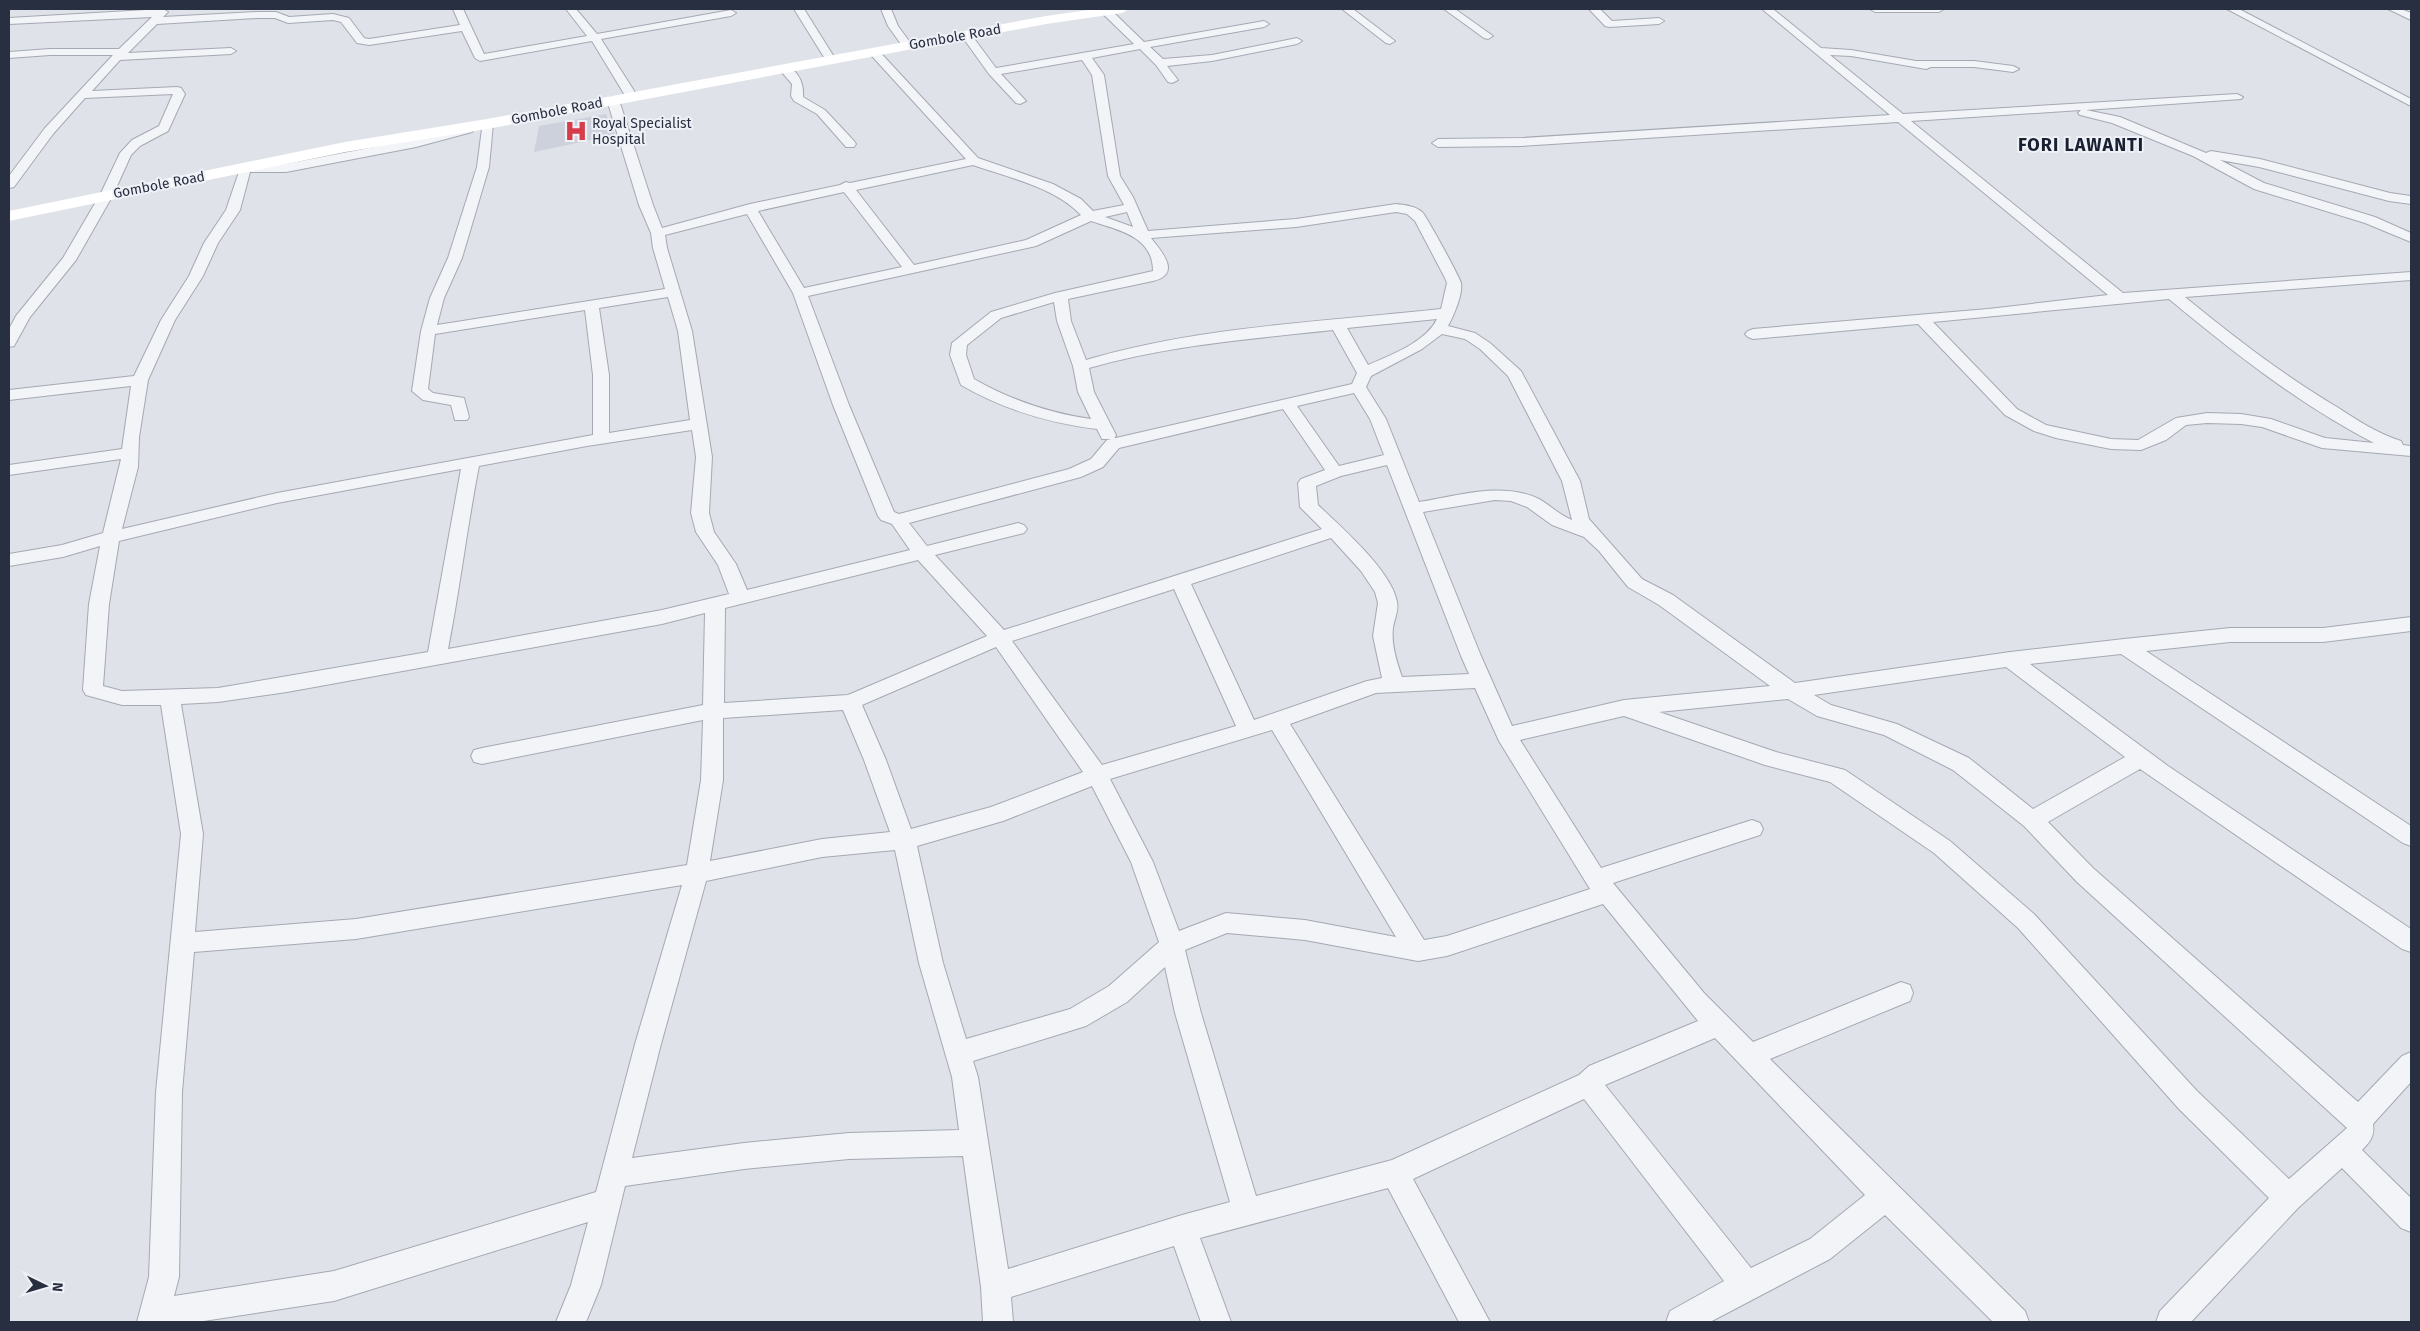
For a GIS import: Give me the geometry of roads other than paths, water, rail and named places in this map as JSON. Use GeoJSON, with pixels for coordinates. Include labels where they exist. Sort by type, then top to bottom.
{"type":"FeatureCollection","features":[{"type":"Feature","properties":{"kind":"street"},"geometry":{"type":"LineString","coordinates":[[9,184],[23,164],[82,95],[161,14],[186,9]]}},
{"type":"Feature","properties":{"kind":"street"},"geometry":{"type":"LineString","coordinates":[[458,9],[480,58],[731,13]]}},
{"type":"Feature","properties":{"kind":"street"},"geometry":{"type":"LineString","coordinates":[[571,9],[595,38],[632,97]]}},
{"type":"Feature","properties":{"kind":"street"},"geometry":{"type":"LineString","coordinates":[[799,9],[831,60]]}},
{"type":"Feature","properties":{"kind":"street"},"geometry":{"type":"LineString","coordinates":[[886,9],[907,45]]}},
{"type":"Feature","properties":{"kind":"street"},"geometry":{"type":"LineString","coordinates":[[1347,9],[1390,41]]}},
{"type":"Feature","properties":{"kind":"street"},"geometry":{"type":"LineString","coordinates":[[1449,9],[1488,36]]}},
{"type":"Feature","properties":{"kind":"street"},"geometry":{"type":"LineString","coordinates":[[1594,9],[1609,24],[1658,21]]}},
{"type":"Feature","properties":{"kind":"street"},"geometry":{"type":"LineString","coordinates":[[1767,9],[2120,298]]}},
{"type":"Feature","properties":{"kind":"street"},"geometry":{"type":"LineString","coordinates":[[1875,9],[1939,9]]}},
{"type":"Feature","properties":{"kind":"street"},"geometry":{"type":"LineString","coordinates":[[2232,9],[2411,103]]}},
{"type":"Feature","properties":{"kind":"street"},"geometry":{"type":"LineString","coordinates":[[2392,9],[2411,17]]}},
{"type":"Feature","properties":{"kind":"street"},"geometry":{"type":"LineString","coordinates":[[1114,10],[1142,46],[1160,63],[1172,80]]}},
{"type":"Feature","properties":{"kind":"street","name":"Gombole Road"},"geometry":{"type":"LineString","coordinates":[[9,216],[345,147],[632,97],[907,45],[1114,10]]}},
{"type":"Feature","properties":{"kind":"street"},"geometry":{"type":"LineString","coordinates":[[9,21],[161,14],[276,15],[288,20],[333,17],[345,20],[361,41],[369,42],[466,27]]}},
{"type":"Feature","properties":{"kind":"street"},"geometry":{"type":"LineString","coordinates":[[993,72],[1264,24]]}},
{"type":"Feature","properties":{"kind":"street"},"geometry":{"type":"LineString","coordinates":[[966,35],[993,72],[1020,101]]}},
{"type":"Feature","properties":{"kind":"street"},"geometry":{"type":"LineString","coordinates":[[1160,63],[1212,58],[1297,41]]}},
{"type":"Feature","properties":{"kind":"street"},"geometry":{"type":"LineString","coordinates":[[9,64],[14,55],[50,52],[120,55],[231,51]]}},
{"type":"Feature","properties":{"kind":"street"},"geometry":{"type":"LineString","coordinates":[[1820,51],[1851,63]]}},
{"type":"Feature","properties":{"kind":"street"},"geometry":{"type":"LineString","coordinates":[[1820,51],[1852,53],[1922,65],[1993,65],[2013,69]]}},
{"type":"Feature","properties":{"kind":"street"},"geometry":{"type":"LineString","coordinates":[[874,52],[966,150],[974,162]]}},
{"type":"Feature","properties":{"kind":"street"},"geometry":{"type":"LineString","coordinates":[[1085,56],[1098,75],[1114,176],[1131,207],[1143,235],[1160,258],[1160,273],[1153,277],[1060,296],[996,315],[960,343],[958,355],[967,382],[989,396],[1040,414],[1103,425]]}},
{"type":"Feature","properties":{"kind":"street"},"geometry":{"type":"LineString","coordinates":[[1947,64],[2012,57]]}},
{"type":"Feature","properties":{"kind":"street"},"geometry":{"type":"LineString","coordinates":[[785,68],[796,80],[799,89],[796,96],[798,99],[821,112],[850,144]]}},
{"type":"Feature","properties":{"kind":"street"},"geometry":{"type":"LineString","coordinates":[[9,342],[23,316],[69,260],[106,195],[126,151],[133,144],[160,132],[164,128],[179,94],[177,90],[172,90],[82,95]]}},
{"type":"Feature","properties":{"kind":"street"},"geometry":{"type":"LineString","coordinates":[[1438,143],[1522,142],[2237,96]]}},
{"type":"Feature","properties":{"kind":"street"},"geometry":{"type":"LineString","coordinates":[[613,100],[646,205],[658,233],[660,248],[685,331],[704,457],[700,513],[705,532],[727,564],[740,597]]}},
{"type":"Feature","properties":{"kind":"street"},"geometry":{"type":"LineString","coordinates":[[2022,110],[2075,111],[2116,120],[2196,153],[2259,186],[2370,220],[2411,238]]}},
{"type":"Feature","properties":{"kind":"street"},"geometry":{"type":"LineString","coordinates":[[461,417],[458,401],[429,398],[420,392],[428,331],[438,298],[455,258],[483,167],[483,124]]}},
{"type":"Feature","properties":{"kind":"street"},"geometry":{"type":"LineString","coordinates":[[2196,153],[2260,163],[2389,197],[2411,200]]}},
{"type":"Feature","properties":{"kind":"street"},"geometry":{"type":"LineString","coordinates":[[658,233],[750,208],[846,186],[974,162],[1054,190],[1076,202],[1090,216],[1143,235],[1296,223],[1396,208],[1412,210],[1423,220],[1433,244],[1454,283],[1448,313],[1439,329],[1396,359],[1361,380],[1286,404],[1113,444],[1096,464],[1075,473],[898,520]]}},
{"type":"Feature","properties":{"kind":"street"},"geometry":{"type":"LineString","coordinates":[[9,166],[23,164]]}},
{"type":"Feature","properties":{"kind":"street"},"geometry":{"type":"LineString","coordinates":[[246,168],[233,210],[211,243],[196,276],[168,320],[140,380],[129,467],[111,538],[99,604],[92,690],[122,698],[170,697],[218,695],[287,685],[662,617],[921,551],[1018,529]]}},
{"type":"Feature","properties":{"kind":"street"},"geometry":{"type":"LineString","coordinates":[[846,186],[911,270]]}},
{"type":"Feature","properties":{"kind":"street"},"geometry":{"type":"LineString","coordinates":[[800,293],[1031,243],[1090,216],[1131,207]]}},
{"type":"Feature","properties":{"kind":"street"},"geometry":{"type":"LineString","coordinates":[[750,208],[800,293],[841,405],[887,516],[898,520],[921,551],[1000,638],[1063,730],[1097,775],[1142,862],[1172,945],[1188,1013],[1247,1212]]}},
{"type":"Feature","properties":{"kind":"street"},"geometry":{"type":"LineString","coordinates":[[1753,334],[1922,319],[2120,298],[2411,276]]}},
{"type":"Feature","properties":{"kind":"street"},"geometry":{"type":"LineString","coordinates":[[428,331],[673,292]]}},
{"type":"Feature","properties":{"kind":"street"},"geometry":{"type":"LineString","coordinates":[[2172,294],[2246,354],[2306,396],[2369,433],[2411,451]]}},
{"type":"Feature","properties":{"kind":"street"},"geometry":{"type":"LineString","coordinates":[[1060,296],[1064,321],[1081,366],[1086,392],[1113,444]]}},
{"type":"Feature","properties":{"kind":"street"},"geometry":{"type":"LineString","coordinates":[[591,304],[601,376],[601,439]]}},
{"type":"Feature","properties":{"kind":"street"},"geometry":{"type":"LineString","coordinates":[[1081,366],[1115,355],[1294,328],[1448,313]]}},
{"type":"Feature","properties":{"kind":"street"},"geometry":{"type":"LineString","coordinates":[[1922,319],[2011,412],[2040,428],[2054,432],[2111,444],[2141,444],[2160,436],[2182,421],[2207,418],[2241,419],[2265,422],[2322,443],[2411,451]]}},
{"type":"Feature","properties":{"kind":"street"},"geometry":{"type":"LineString","coordinates":[[1338,325],[1506,735],[1602,886],[1694,1001],[1886,1196],[2014,1322]]}},
{"type":"Feature","properties":{"kind":"street"},"geometry":{"type":"LineString","coordinates":[[1439,329],[1470,336],[1485,346],[1515,374],[1571,481],[1580,519],[1590,533],[1635,583],[1666,600],[1791,690],[1824,710],[1890,729],[1961,764],[2032,820],[2085,875],[2359,1120],[2361,1132],[2288,1198],[2171,1322]]}},
{"type":"Feature","properties":{"kind":"street"},"geometry":{"type":"LineString","coordinates":[[9,395],[140,380]]}},
{"type":"Feature","properties":{"kind":"street"},"geometry":{"type":"LineString","coordinates":[[1286,404],[1335,472]]}},
{"type":"Feature","properties":{"kind":"street"},"geometry":{"type":"LineString","coordinates":[[9,560],[63,551],[277,498],[601,439],[699,424]]}},
{"type":"Feature","properties":{"kind":"street"},"geometry":{"type":"LineString","coordinates":[[9,470],[130,453]]}},
{"type":"Feature","properties":{"kind":"street"},"geometry":{"type":"LineString","coordinates":[[1394,458],[1335,472],[1307,483],[1309,507],[1335,531],[1382,586],[1388,604],[1383,631],[1388,667],[1394,685]]}},
{"type":"Feature","properties":{"kind":"street"},"geometry":{"type":"LineString","coordinates":[[437,658],[453,573],[458,526],[471,462]]}},
{"type":"Feature","properties":{"kind":"street"},"geometry":{"type":"LineString","coordinates":[[1414,508],[1495,495],[1513,496],[1534,503],[1558,521],[1590,533]]}},
{"type":"Feature","properties":{"kind":"street"},"geometry":{"type":"LineString","coordinates":[[482,756],[712,712],[850,702],[1000,638],[1335,531]]}},
{"type":"Feature","properties":{"kind":"street"},"geometry":{"type":"LineString","coordinates":[[1180,581],[1248,729]]}},
{"type":"Feature","properties":{"kind":"street"},"geometry":{"type":"LineString","coordinates":[[571,1322],[586,1285],[648,1044],[697,873],[712,780],[712,712],[716,655],[715,604]]}},
{"type":"Feature","properties":{"kind":"street"},"geometry":{"type":"LineString","coordinates":[[1506,735],[1624,708],[1791,690],[2010,659],[2230,634],[2323,635],[2411,624]]}},
{"type":"Feature","properties":{"kind":"street"},"geometry":{"type":"LineString","coordinates":[[2124,646],[2411,837]]}},
{"type":"Feature","properties":{"kind":"street"},"geometry":{"type":"LineString","coordinates":[[2010,659],[2142,758],[2411,942]]}},
{"type":"Feature","properties":{"kind":"street"},"geometry":{"type":"LineString","coordinates":[[182,943],[356,929],[697,873],[822,848],[904,840],[995,814],[1097,775],[1277,721],[1374,686],[1482,680]]}},
{"type":"Feature","properties":{"kind":"street"},"geometry":{"type":"LineString","coordinates":[[170,697],[192,834],[169,1092],[164,1277],[153,1318],[334,1286],[608,1202]]}},
{"type":"Feature","properties":{"kind":"street"},"geometry":{"type":"LineString","coordinates":[[850,702],[875,760],[904,840],[931,963],[965,1077],[996,1286],[998,1322]]}},
{"type":"Feature","properties":{"kind":"street"},"geometry":{"type":"LineString","coordinates":[[1624,708],[1773,759],[1837,776],[1942,847],[2026,920],[2188,1100],[2288,1198]]}},
{"type":"Feature","properties":{"kind":"street"},"geometry":{"type":"LineString","coordinates":[[1277,721],[1418,951]]}},
{"type":"Feature","properties":{"kind":"street"},"geometry":{"type":"LineString","coordinates":[[2032,820],[2142,758]]}},
{"type":"Feature","properties":{"kind":"street"},"geometry":{"type":"LineString","coordinates":[[959,1054],[1077,1018],[1118,994],[1172,945],[1226,923],[1305,930],[1418,951],[1447,946],[1752,828]]}},
{"type":"Feature","properties":{"kind":"street"},"geometry":{"type":"LineString","coordinates":[[1748,1056],[1901,993]]}},
{"type":"Feature","properties":{"kind":"street"},"geometry":{"type":"LineString","coordinates":[[996,1286],[1182,1229],[1395,1173],[1588,1084],[1598,1075],[1718,1025]]}},
{"type":"Feature","properties":{"kind":"street"},"geometry":{"type":"LineString","coordinates":[[2359,1120],[2411,1064]]}},
{"type":"Feature","properties":{"kind":"street"},"geometry":{"type":"LineString","coordinates":[[1588,1084],[1746,1286]]}},
{"type":"Feature","properties":{"kind":"street"},"geometry":{"type":"LineString","coordinates":[[615,1174],[744,1156],[849,1146],[974,1143]]}},
{"type":"Feature","properties":{"kind":"street"},"geometry":{"type":"LineString","coordinates":[[2343,1150],[2411,1218]]}},
{"type":"Feature","properties":{"kind":"street"},"geometry":{"type":"LineString","coordinates":[[1395,1173],[1475,1322]]}},
{"type":"Feature","properties":{"kind":"street"},"geometry":{"type":"LineString","coordinates":[[1681,1322],[1820,1248],[1886,1196]]}},
{"type":"Feature","properties":{"kind":"street"},"geometry":{"type":"LineString","coordinates":[[1182,1229],[1216,1322]]}},
{"type":"Feature","properties":{"kind":"place","name":"Royal Specialist Hospital"},"geometry":{"type":"Point","coordinates":[576,131]}},
{"type":"Feature","properties":{"kind":"district","name":"FORI LAWANTI"},"geometry":{"type":"Point","coordinates":[2081,145]}}]}
